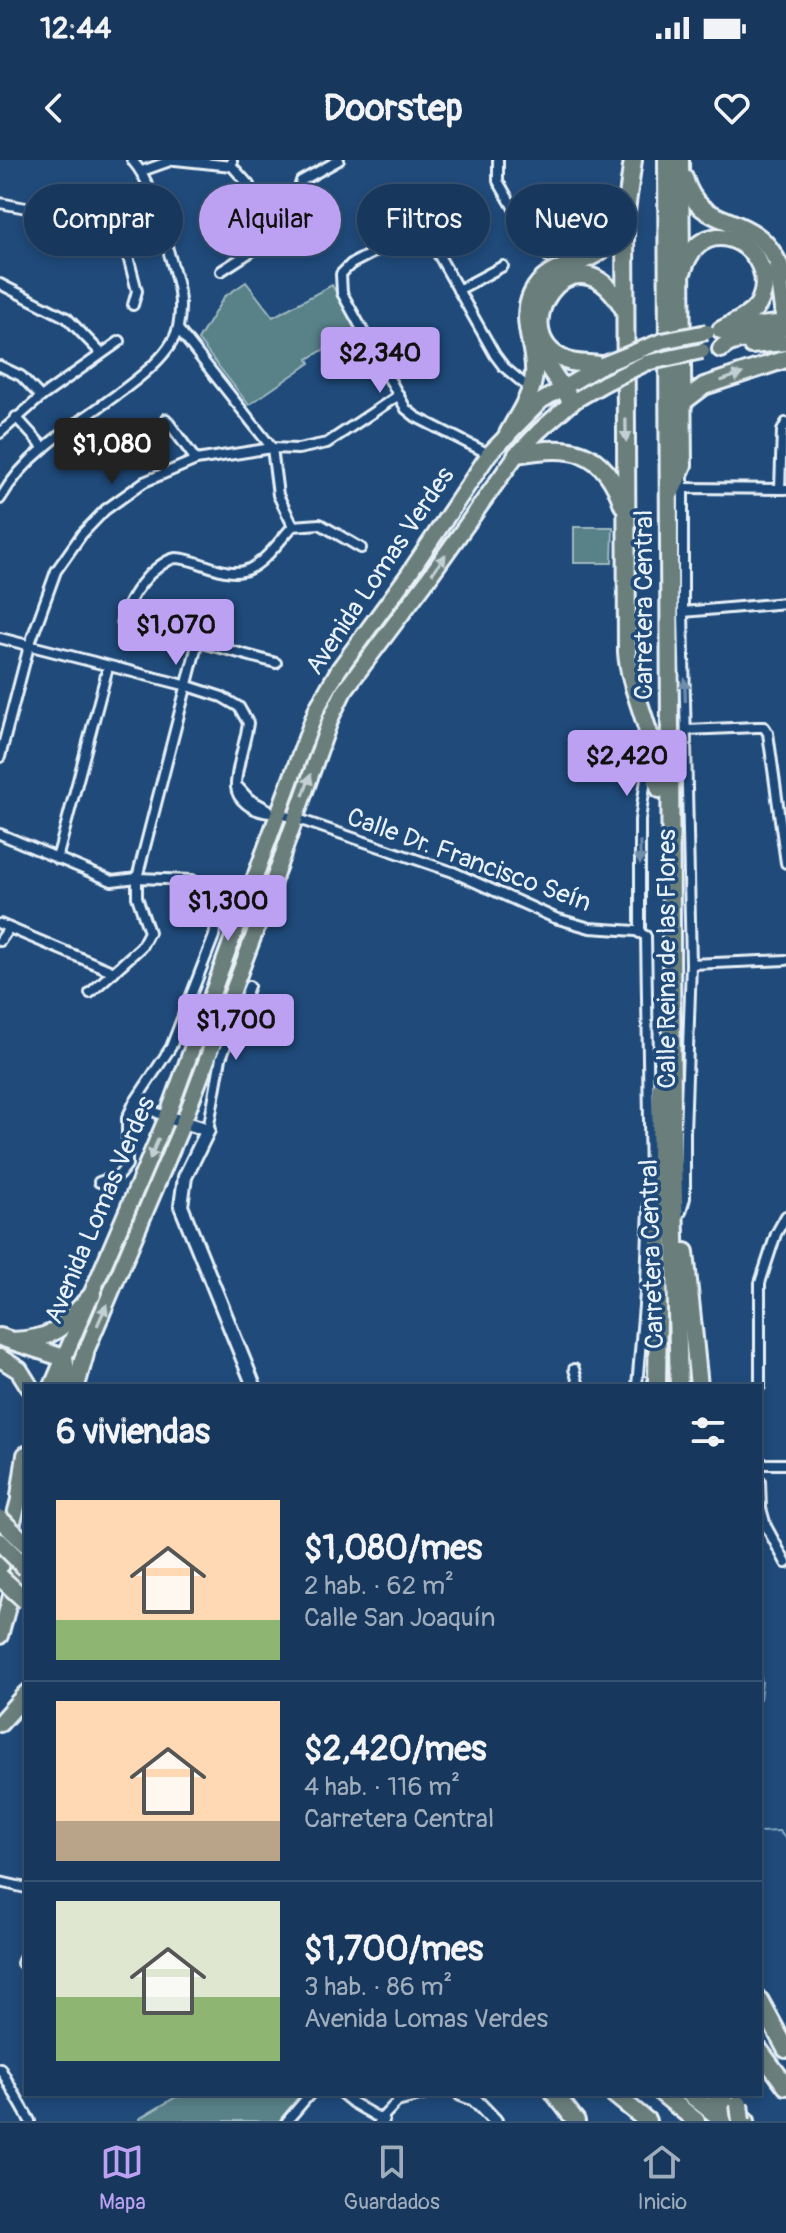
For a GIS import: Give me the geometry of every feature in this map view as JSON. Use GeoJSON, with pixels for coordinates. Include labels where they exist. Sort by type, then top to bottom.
{"type":"FeatureCollection","features":[{"type":"Feature","properties":{"kind":"highway"},"geometry":{"type":"LineString","coordinates":[[630,184],[633,160]]}},
{"type":"Feature","properties":{"kind":"highway","name":"Carretera Central"},"geometry":{"type":"LineString","coordinates":[[657,160],[661,1182],[657,1384]]}},
{"type":"Feature","properties":{"kind":"highway"},"geometry":{"type":"LineString","coordinates":[[675,163],[688,191],[704,210],[754,234],[774,255],[786,278]]}},
{"type":"Feature","properties":{"kind":"highway"},"geometry":{"type":"LineString","coordinates":[[668,498],[683,465],[681,276],[675,163]]}},
{"type":"Feature","properties":{"kind":"highway","name":"Carretera Central"},"geometry":{"type":"LineString","coordinates":[[675,163],[668,498],[672,1123],[679,1384]]}},
{"type":"Feature","properties":{"kind":"highway"},"geometry":{"type":"LineString","coordinates":[[681,276],[697,246],[712,239],[736,239],[760,256],[767,274],[764,295],[752,312],[714,331]]}},
{"type":"Feature","properties":{"kind":"highway"},"geometry":{"type":"LineString","coordinates":[[721,349],[727,342],[772,336],[783,328],[786,322],[774,255]]}},
{"type":"Feature","properties":{"kind":"highway"},"geometry":{"type":"LineString","coordinates":[[507,436],[531,389],[534,375],[526,323],[527,308],[533,293],[540,281],[556,269],[590,256]]}},
{"type":"Feature","properties":{"kind":"highway"},"geometry":{"type":"LineString","coordinates":[[625,256],[628,665],[651,741],[655,778],[660,789]]}},
{"type":"Feature","properties":{"kind":"highway"},"geometry":{"type":"LineString","coordinates":[[602,365],[568,361],[551,349],[539,323],[545,298],[552,288],[564,280],[574,276],[590,277],[612,289],[626,314]]}},
{"type":"Feature","properties":{"kind":"highway"},"geometry":{"type":"LineString","coordinates":[[529,340],[567,395]]}},
{"type":"Feature","properties":{"kind":"highway"},"geometry":{"type":"LineString","coordinates":[[683,402],[704,386],[786,359]]}},
{"type":"Feature","properties":{"kind":"highway"},"geometry":{"type":"LineString","coordinates":[[517,454],[551,448],[568,449],[587,456],[604,468],[613,481],[626,514]]}},
{"type":"Feature","properties":{"kind":"highway"},"geometry":{"type":"LineString","coordinates":[[668,1384],[666,1137],[672,1123],[678,1129],[681,1212],[699,1384]]}},
{"type":"Feature","properties":{"kind":"highway"},"geometry":{"type":"LineString","coordinates":[[6,1339],[41,1339],[51,1335],[92,1295]]}},
{"type":"Feature","properties":{"kind":"highway"},"geometry":{"type":"LineString","coordinates":[[6,1339],[64,1358],[66,1370],[62,1384]]}},
{"type":"Feature","properties":{"kind":"highway"},"geometry":{"type":"LineString","coordinates":[[74,1384],[85,1354]]}},
{"type":"Feature","properties":{"kind":"highway"},"geometry":{"type":"LineString","coordinates":[[0,1358],[19,1370],[28,1384]]}},
{"type":"Feature","properties":{"kind":"highway"},"geometry":{"type":"LineString","coordinates":[[20,1496],[24,1469]]}},
{"type":"Feature","properties":{"kind":"highway"},"geometry":{"type":"LineString","coordinates":[[0,1519],[24,1540]]}},
{"type":"Feature","properties":{"kind":"highway"},"geometry":{"type":"LineString","coordinates":[[0,1542],[24,1566]]}},
{"type":"Feature","properties":{"kind":"highway"},"geometry":{"type":"LineString","coordinates":[[0,1574],[24,1599]]}},
{"type":"Feature","properties":{"kind":"highway"},"geometry":{"type":"LineString","coordinates":[[0,1706],[24,1694]]}},
{"type":"Feature","properties":{"kind":"highway"},"geometry":{"type":"LineString","coordinates":[[0,1723],[24,1695]]}},
{"type":"Feature","properties":{"kind":"highway"},"geometry":{"type":"LineString","coordinates":[[762,2005],[786,2049]]}},
{"type":"Feature","properties":{"kind":"highway"},"geometry":{"type":"LineString","coordinates":[[762,2054],[786,2086]]}},
{"type":"Feature","properties":{"kind":"highway"},"geometry":{"type":"LineString","coordinates":[[566,2096],[578,2121]]}},
{"type":"Feature","properties":{"kind":"highway"},"geometry":{"type":"LineString","coordinates":[[616,2096],[647,2121]]}},
{"type":"Feature","properties":{"kind":"highway"},"geometry":{"type":"LineString","coordinates":[[665,2096],[696,2121]]}},
{"type":"Feature","properties":{"kind":"highway"},"geometry":{"type":"LineString","coordinates":[[693,2096],[724,2121]]}},
{"type":"Feature","properties":{"kind":"highway"},"geometry":{"type":"LineString","coordinates":[[719,2096],[739,2107]]}},
{"type":"Feature","properties":{"kind":"main road","name":"Avenida Lomas Verdes"},"geometry":{"type":"LineString","coordinates":[[85,1354],[183,1123],[331,718],[344,691],[517,454],[567,395],[602,365],[662,341],[786,322]]}},
{"type":"Feature","properties":{"kind":"main road","name":"Avenida Lomas Verdes"},"geometry":{"type":"LineString","coordinates":[[53,1384],[167,1117],[274,812],[317,708],[330,682],[408,575],[489,454],[541,401],[605,383],[646,363],[702,351],[786,343]]}},
{"type":"Feature","properties":{"kind":"main road"},"geometry":{"type":"LineString","coordinates":[[0,1574],[24,1480]]}},
{"type":"Feature","properties":{"kind":"main road"},"geometry":{"type":"LineString","coordinates":[[0,1636],[24,1549]]}},
{"type":"Feature","properties":{"kind":"street"},"geometry":{"type":"LineString","coordinates":[[132,160],[142,171],[147,184]]}},
{"type":"Feature","properties":{"kind":"street"},"geometry":{"type":"LineString","coordinates":[[142,171],[174,160],[232,163],[248,184]]}},
{"type":"Feature","properties":{"kind":"street"},"geometry":{"type":"LineString","coordinates":[[221,271],[288,228],[301,181],[338,160]]}},
{"type":"Feature","properties":{"kind":"street"},"geometry":{"type":"LineString","coordinates":[[498,160],[498,181],[534,243],[549,257]]}},
{"type":"Feature","properties":{"kind":"street"},"geometry":{"type":"LineString","coordinates":[[0,203],[24,208]]}},
{"type":"Feature","properties":{"kind":"street"},"geometry":{"type":"LineString","coordinates":[[489,454],[406,409],[342,293],[341,274],[351,264],[415,231],[429,238],[495,355],[523,383]]}},
{"type":"Feature","properties":{"kind":"street"},"geometry":{"type":"LineString","coordinates":[[128,256],[137,291],[133,305]]}},
{"type":"Feature","properties":{"kind":"street"},"geometry":{"type":"LineString","coordinates":[[0,499],[8,486],[44,448],[156,365],[171,346],[178,329],[181,295],[170,256]]}},
{"type":"Feature","properties":{"kind":"street"},"geometry":{"type":"LineString","coordinates":[[458,290],[503,266]]}},
{"type":"Feature","properties":{"kind":"street"},"geometry":{"type":"LineString","coordinates":[[0,284],[67,318],[101,353]]}},
{"type":"Feature","properties":{"kind":"street"},"geometry":{"type":"LineString","coordinates":[[178,329],[272,448],[278,495],[293,526]]}},
{"type":"Feature","properties":{"kind":"street"},"geometry":{"type":"LineString","coordinates":[[0,433],[41,397],[120,341]]}},
{"type":"Feature","properties":{"kind":"street"},"geometry":{"type":"LineString","coordinates":[[0,366],[21,376],[41,397]]}},
{"type":"Feature","properties":{"kind":"street"},"geometry":{"type":"LineString","coordinates":[[0,757],[29,646],[56,571],[82,534],[105,510],[144,482],[196,460],[327,443],[399,395]]}},
{"type":"Feature","properties":{"kind":"street"},"geometry":{"type":"LineString","coordinates":[[16,417],[44,448]]}},
{"type":"Feature","properties":{"kind":"street"},"geometry":{"type":"LineString","coordinates":[[166,419],[196,460]]}},
{"type":"Feature","properties":{"kind":"street"},"geometry":{"type":"LineString","coordinates":[[684,488],[783,489],[782,431],[786,423]]}},
{"type":"Feature","properties":{"kind":"street","name":"Calle Reina de las Flores"},"geometry":{"type":"LineString","coordinates":[[681,1212],[685,1198],[691,964],[683,465]]}},
{"type":"Feature","properties":{"kind":"street"},"geometry":{"type":"LineString","coordinates":[[276,663],[122,621],[127,605],[136,589],[158,567],[175,558],[234,573],[248,570],[261,561],[293,526],[320,524],[361,548]]}},
{"type":"Feature","properties":{"kind":"street"},"geometry":{"type":"LineString","coordinates":[[683,612],[786,603]]}},
{"type":"Feature","properties":{"kind":"street"},"geometry":{"type":"LineString","coordinates":[[0,638],[188,686]]}},
{"type":"Feature","properties":{"kind":"street"},"geometry":{"type":"LineString","coordinates":[[90,993],[141,947],[149,932],[137,897],[137,878],[198,641]]}},
{"type":"Feature","properties":{"kind":"street"},"geometry":{"type":"LineString","coordinates":[[628,665],[632,700],[646,761],[640,820],[650,1182],[637,1384]]}},
{"type":"Feature","properties":{"kind":"street"},"geometry":{"type":"LineString","coordinates":[[57,859],[108,667]]}},
{"type":"Feature","properties":{"kind":"street","name":"Calle Dr. Francisco Seín"},"geometry":{"type":"LineString","coordinates":[[188,686],[232,701],[245,714],[248,723],[236,788],[244,802],[266,813],[295,818],[453,872],[555,918],[590,928],[643,935]]}},
{"type":"Feature","properties":{"kind":"street"},"geometry":{"type":"LineString","coordinates":[[686,730],[764,727],[768,733],[786,863]]}},
{"type":"Feature","properties":{"kind":"street"},"geometry":{"type":"LineString","coordinates":[[0,834],[112,881],[137,878],[192,880],[209,891],[219,910],[214,936],[171,1047],[127,1118],[127,1165],[119,1175],[99,1182]]}},
{"type":"Feature","properties":{"kind":"street"},"geometry":{"type":"LineString","coordinates":[[0,941],[4,926],[114,972]]}},
{"type":"Feature","properties":{"kind":"street"},"geometry":{"type":"LineString","coordinates":[[691,964],[786,960]]}},
{"type":"Feature","properties":{"kind":"street"},"geometry":{"type":"LineString","coordinates":[[249,986],[221,1058],[208,1130],[185,1177],[181,1206],[253,1384]]}},
{"type":"Feature","properties":{"kind":"street"},"geometry":{"type":"LineString","coordinates":[[134,1103],[208,1130]]}},
{"type":"Feature","properties":{"kind":"street"},"geometry":{"type":"LineString","coordinates":[[760,1384],[760,1283],[776,1234],[786,1216]]}},
{"type":"Feature","properties":{"kind":"street"},"geometry":{"type":"LineString","coordinates":[[776,1234],[786,1240]]}},
{"type":"Feature","properties":{"kind":"street"},"geometry":{"type":"LineString","coordinates":[[574,1369],[578,1384]]}},
{"type":"Feature","properties":{"kind":"street"},"geometry":{"type":"LineString","coordinates":[[762,1464],[786,1464]]}},
{"type":"Feature","properties":{"kind":"street"},"geometry":{"type":"LineString","coordinates":[[762,1512],[766,1526],[786,1563]]}},
{"type":"Feature","properties":{"kind":"street"},"geometry":{"type":"LineString","coordinates":[[0,1893],[3,1882],[24,1887]]}},
{"type":"Feature","properties":{"kind":"street"},"geometry":{"type":"LineString","coordinates":[[0,2068],[30,2121]]}},
{"type":"Feature","properties":{"kind":"street"},"geometry":{"type":"LineString","coordinates":[[287,2121],[308,2096]]}},
{"type":"Feature","properties":{"kind":"street"},"geometry":{"type":"LineString","coordinates":[[344,2096],[381,2120],[397,2102],[420,2096]]}},
{"type":"Feature","properties":{"kind":"street"},"geometry":{"type":"LineString","coordinates":[[466,2096],[474,2099],[495,2121]]}},
{"type":"Feature","properties":{"kind":"green space"},"geometry":{"type":"Polygon","coordinates":[[[246,282],[273,317],[332,285],[357,330],[308,359],[310,363],[249,405],[198,340],[224,297],[246,282]]]}},
{"type":"Feature","properties":{"kind":"green space"},"geometry":{"type":"Polygon","coordinates":[[[574,527],[613,527],[612,563],[574,563],[574,527]]]}},
{"type":"Feature","properties":{"kind":"green space"},"geometry":{"type":"Polygon","coordinates":[[[299,2096],[279,2121],[140,2121],[176,2097],[299,2096]]]}},
{"type":"Feature","properties":{"kind":"waterway"},"geometry":{"type":"LineString","coordinates":[[762,1832],[779,1831],[786,1839]]}}]}
